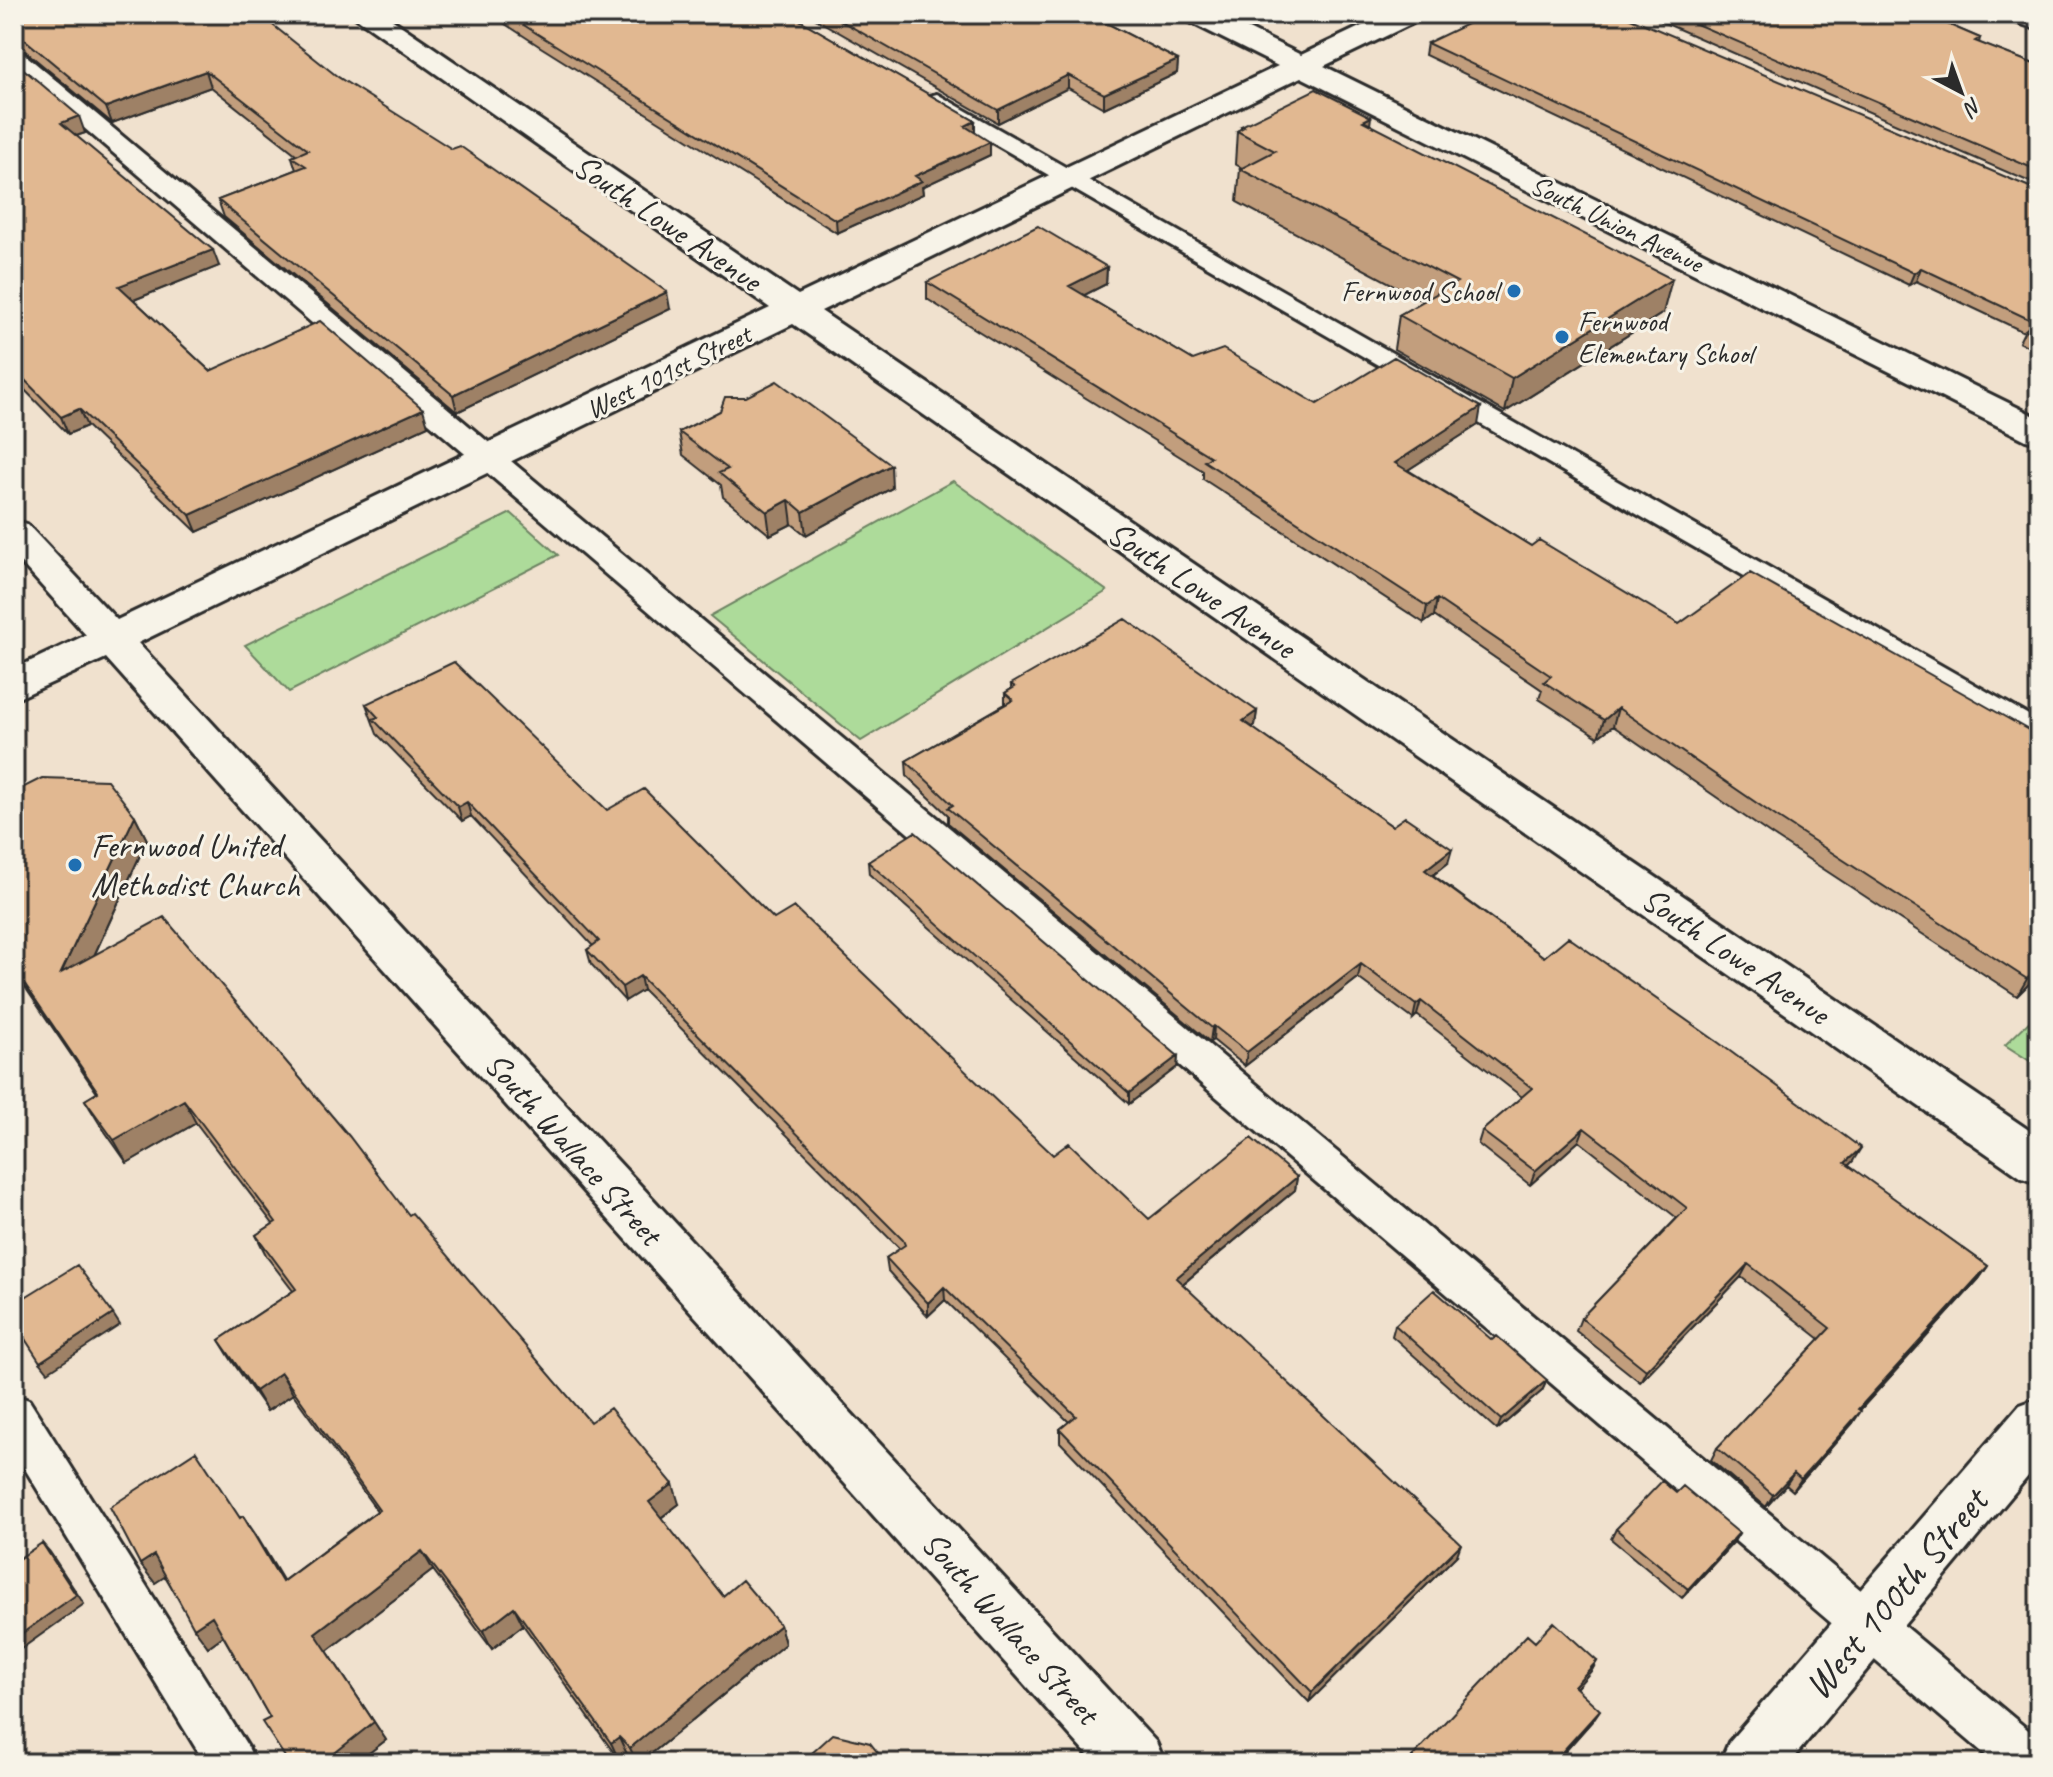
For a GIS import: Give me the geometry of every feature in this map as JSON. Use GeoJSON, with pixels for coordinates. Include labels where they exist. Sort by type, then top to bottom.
{"type":"FeatureCollection","features":[{"type":"Feature","properties":{"kind":"street","name":"South Lowe Avenue"},"geometry":{"type":"LineString","coordinates":[[365,14],[2039,1163]]}},
{"type":"Feature","properties":{"kind":"street","name":"South Union Avenue"},"geometry":{"type":"LineString","coordinates":[[1196,14],[2039,432]]}},
{"type":"Feature","properties":{"kind":"street","name":"West 101st Street"},"geometry":{"type":"LineString","coordinates":[[14,686],[1409,14]]}},
{"type":"Feature","properties":{"kind":"street"},"geometry":{"type":"LineString","coordinates":[[2019,14],[2039,22]]}},
{"type":"Feature","properties":{"kind":"street","name":"South Wallace Street"},"geometry":{"type":"LineString","coordinates":[[14,532],[1135,1763]]}},
{"type":"Feature","properties":{"kind":"street","name":"West 100th Street"},"geometry":{"type":"LineString","coordinates":[[1750,1763],[2039,1423]]}},
{"type":"Feature","properties":{"kind":"lane"},"geometry":{"type":"LineString","coordinates":[[14,57],[2031,1763]]}},
{"type":"Feature","properties":{"kind":"lane"},"geometry":{"type":"LineString","coordinates":[[909,85],[2039,735]]}},
{"type":"Feature","properties":{"kind":"lane"},"geometry":{"type":"LineString","coordinates":[[14,1414],[232,1763]]}},
{"type":"Feature","properties":{"kind":"green space"},"geometry":{"type":"Polygon","coordinates":[[[953,481],[1107,591],[861,741],[710,616],[953,481]]]}},
{"type":"Feature","properties":{"kind":"green space"},"geometry":{"type":"Polygon","coordinates":[[[511,513],[558,555],[289,692],[245,645],[511,513]]]}},
{"type":"Feature","properties":{"kind":"green space"},"geometry":{"type":"Polygon","coordinates":[[[2039,1012],[2039,1067],[2005,1045],[2039,1012]]]}},
{"type":"Feature","properties":{"kind":"building"},"geometry":{"type":"Polygon","coordinates":[[[14,14],[259,14],[338,77],[452,149],[460,146],[667,292],[453,395],[218,200],[306,166],[292,157],[308,150],[206,71],[106,107],[14,33],[14,14]]]}},
{"type":"Feature","properties":{"kind":"building"},"geometry":{"type":"Polygon","coordinates":[[[507,14],[789,14],[975,121],[965,126],[990,142],[915,176],[922,181],[836,220],[507,14]]]}},
{"type":"Feature","properties":{"kind":"building"},"geometry":{"type":"Polygon","coordinates":[[[829,14],[1089,14],[1178,60],[1104,94],[1068,75],[998,110],[829,14]]]}},
{"type":"Feature","properties":{"kind":"building"},"geometry":{"type":"Polygon","coordinates":[[[1488,14],[1621,14],[2039,191],[2039,337],[2025,330],[2035,322],[1921,268],[1914,273],[1427,43],[1488,14]]]}},
{"type":"Feature","properties":{"kind":"building"},"geometry":{"type":"Polygon","coordinates":[[[1673,14],[1924,14],[1980,38],[1975,41],[2039,66],[2039,171],[1673,14]]]}},
{"type":"Feature","properties":{"kind":"building"},"geometry":{"type":"Polygon","coordinates":[[[14,61],[79,116],[61,123],[213,250],[119,286],[210,371],[320,321],[423,409],[190,515],[79,409],[61,417],[14,369],[14,61]]]}},
{"type":"Feature","properties":{"kind":"building","name":"Fernwood School"},"geometry":{"type":"Polygon","coordinates":[[[1316,89],[1371,117],[1363,121],[1672,279],[1512,378],[1399,315],[1457,282],[1240,169],[1275,151],[1237,131],[1244,127],[1241,126],[1316,89]]]}},
{"type":"Feature","properties":{"kind":"building"},"geometry":{"type":"Polygon","coordinates":[[[1038,226],[1107,267],[1069,286],[1193,360],[1223,349],[1317,404],[1394,357],[1481,407],[1395,463],[1531,546],[1539,540],[1679,624],[1750,573],[2039,736],[2039,967],[2027,979],[1777,817],[1618,708],[1604,720],[1544,682],[1551,676],[1437,599],[1427,606],[1204,461],[1211,457],[927,282],[1038,226]]]}},
{"type":"Feature","properties":{"kind":"building"},"geometry":{"type":"Polygon","coordinates":[[[777,381],[891,465],[803,512],[789,500],[767,512],[719,473],[728,469],[679,432],[720,411],[725,397],[746,397],[777,381]]]}},
{"type":"Feature","properties":{"kind":"building"},"geometry":{"type":"Polygon","coordinates":[[[1125,619],[1257,711],[1243,721],[1392,826],[1405,817],[1452,849],[1425,870],[1544,957],[1568,937],[1719,1043],[1861,1148],[1845,1163],[1988,1266],[1858,1409],[1861,1411],[1801,1479],[1794,1473],[1773,1495],[1717,1448],[1830,1328],[1748,1264],[1646,1370],[1581,1318],[1687,1208],[1584,1128],[1535,1171],[1482,1131],[1532,1088],[1421,1001],[1416,1005],[1361,964],[1247,1052],[1214,1026],[1212,1028],[948,808],[953,805],[906,761],[1013,700],[1005,693],[1015,687],[1011,684],[1125,619]]]}},
{"type":"Feature","properties":{"kind":"building"},"geometry":{"type":"Polygon","coordinates":[[[454,662],[607,810],[644,789],[774,919],[794,907],[1053,1155],[1069,1143],[1149,1219],[1251,1138],[1297,1177],[1176,1278],[1461,1544],[1312,1692],[1060,1429],[1076,1416],[944,1287],[928,1303],[886,1258],[905,1245],[903,1240],[640,976],[622,987],[587,950],[599,941],[467,802],[458,807],[373,719],[378,717],[366,704],[454,662]]]}},
{"type":"Feature","properties":{"kind":"building"},"geometry":{"type":"Polygon","coordinates":[[[42,778],[107,780],[135,816],[61,973],[164,917],[349,1136],[409,1215],[412,1213],[590,1422],[610,1408],[673,1484],[649,1502],[723,1596],[742,1580],[780,1625],[630,1748],[619,1737],[611,1743],[514,1607],[483,1631],[422,1551],[315,1633],[374,1722],[322,1763],[289,1763],[262,1722],[270,1718],[212,1616],[194,1628],[154,1555],[140,1564],[110,1507],[196,1451],[240,1518],[243,1516],[282,1582],[379,1510],[281,1373],[255,1391],[219,1340],[296,1289],[256,1235],[276,1222],[184,1100],[114,1140],[85,1100],[98,1092],[14,968],[14,792],[42,778]]]}},
{"type":"Feature","properties":{"kind":"building"},"geometry":{"type":"Polygon","coordinates":[[[915,832],[1178,1056],[1129,1093],[868,862],[915,832]]]}},
{"type":"Feature","properties":{"kind":"building"},"geometry":{"type":"Polygon","coordinates":[[[77,1265],[113,1314],[40,1362],[14,1322],[14,1304],[77,1265]]]}},
{"type":"Feature","properties":{"kind":"building"},"geometry":{"type":"Polygon","coordinates":[[[1434,1290],[1492,1340],[1497,1336],[1547,1380],[1501,1420],[1395,1325],[1434,1290]]]}},
{"type":"Feature","properties":{"kind":"building"},"geometry":{"type":"Polygon","coordinates":[[[1662,1481],[1676,1493],[1683,1486],[1739,1533],[1688,1589],[1616,1529],[1662,1481]]]}},
{"type":"Feature","properties":{"kind":"building"},"geometry":{"type":"Polygon","coordinates":[[[42,1543],[76,1595],[14,1639],[14,1562],[42,1543]]]}},
{"type":"Feature","properties":{"kind":"building"},"geometry":{"type":"Polygon","coordinates":[[[1554,1622],[1597,1661],[1574,1686],[1600,1710],[1552,1763],[1418,1763],[1412,1757],[1527,1635],[1535,1642],[1554,1622]]]}},
{"type":"Feature","properties":{"kind":"building"},"geometry":{"type":"Polygon","coordinates":[[[833,1734],[870,1743],[886,1763],[801,1763],[833,1734]]]}},
{"type":"Feature","properties":{"kind":"building"},"geometry":{"type":"Polygon","coordinates":[[[1986,1756],[1994,1763],[1979,1763],[1986,1756]]]}},
{"type":"Feature","properties":{"kind":"place","name":"Fernwood School"},"geometry":{"type":"Point","coordinates":[1514,291]}},
{"type":"Feature","properties":{"kind":"place","name":"Fernwood Elementary School"},"geometry":{"type":"Point","coordinates":[1562,337]}},
{"type":"Feature","properties":{"kind":"place","name":"Fernwood United Methodist Church"},"geometry":{"type":"Point","coordinates":[75,865]}}]}
